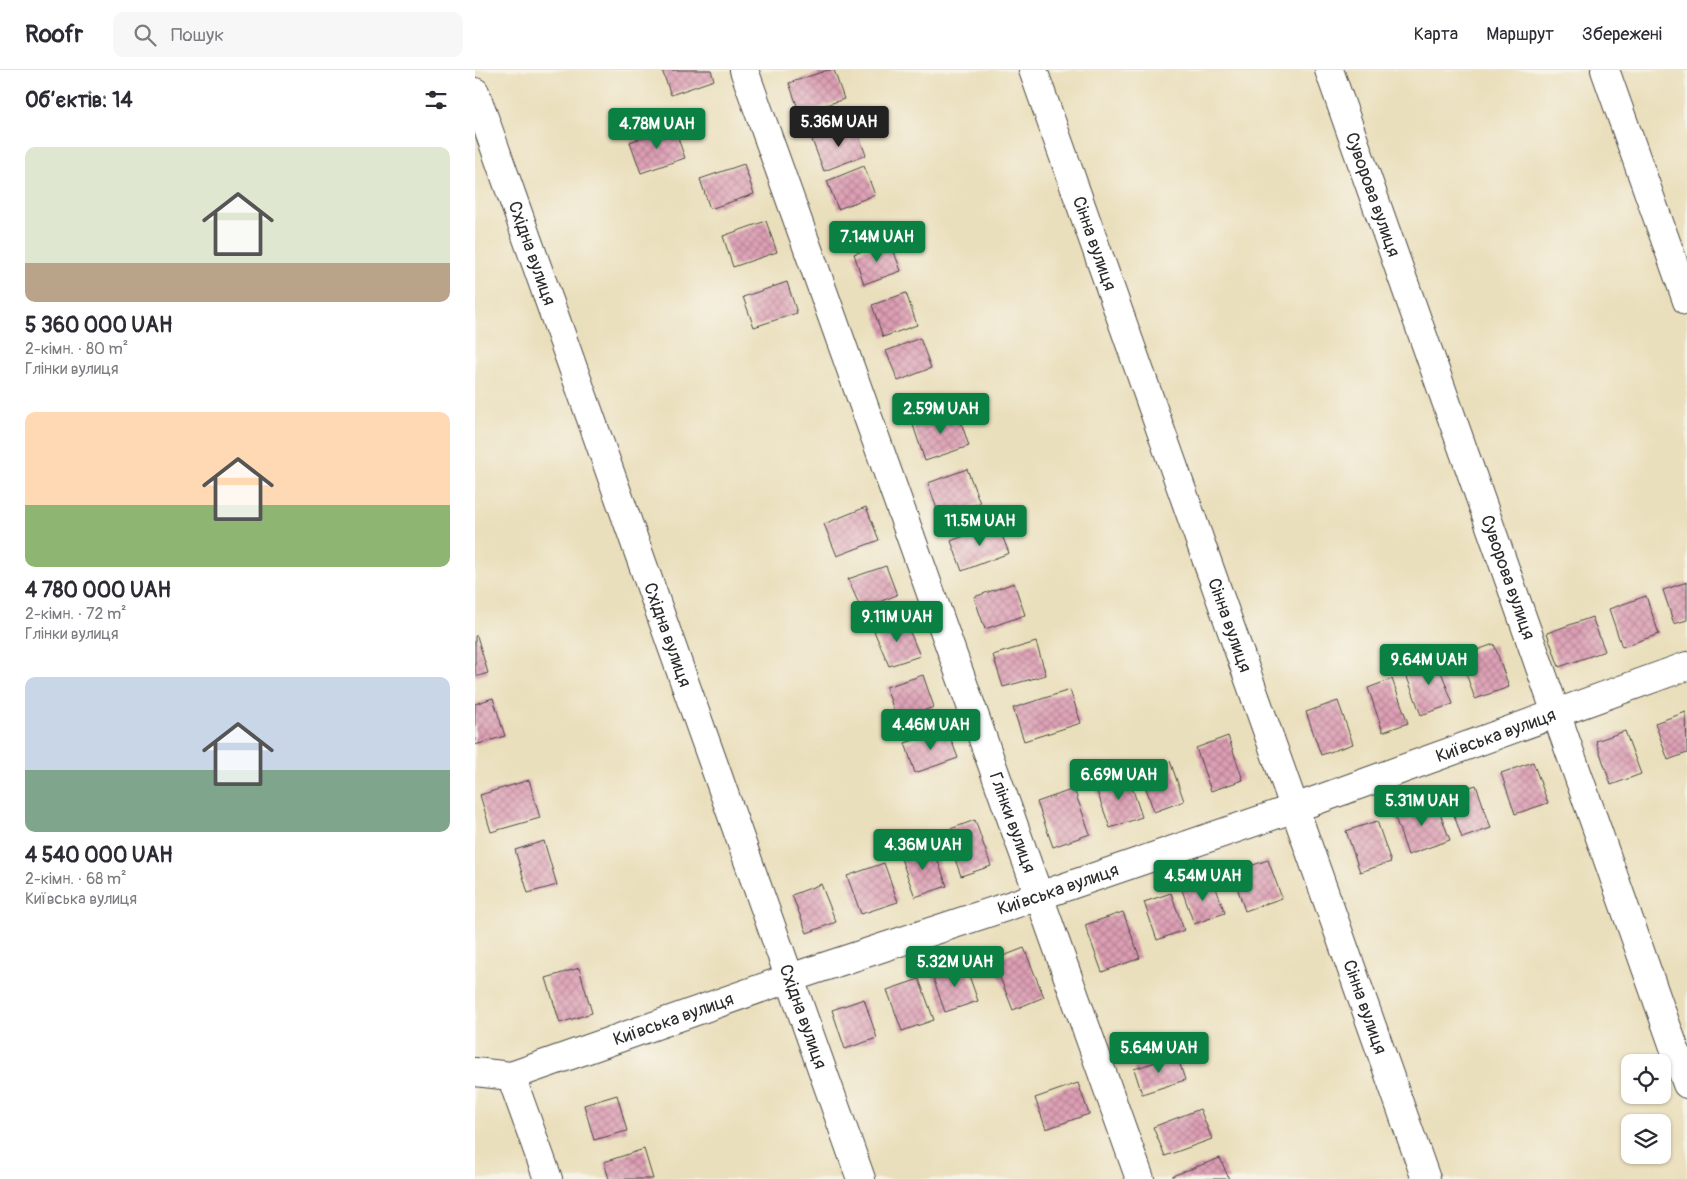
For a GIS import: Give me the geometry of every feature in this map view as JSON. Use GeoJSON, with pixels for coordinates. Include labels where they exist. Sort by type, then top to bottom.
{"type":"FeatureCollection","features":[{"type":"Feature","properties":{"kind":"street","name":"Глінки вулиця"},"geometry":{"type":"LineString","coordinates":[[744,70],[1140,1179]]}},
{"type":"Feature","properties":{"kind":"street","name":"Сінна вулиця"},"geometry":{"type":"LineString","coordinates":[[1033,70],[1427,1179]]}},
{"type":"Feature","properties":{"kind":"street","name":"Суворова вулиця"},"geometry":{"type":"LineString","coordinates":[[1329,70],[1687,1084]]}},
{"type":"Feature","properties":{"kind":"street"},"geometry":{"type":"LineString","coordinates":[[1605,70],[1687,301]]}},
{"type":"Feature","properties":{"kind":"street","name":"Східна вулиця"},"geometry":{"type":"LineString","coordinates":[[475,92],[861,1179]]}},
{"type":"Feature","properties":{"kind":"street","name":"Київська вулиця"},"geometry":{"type":"LineString","coordinates":[[511,1076],[790,978],[1039,896],[1295,808],[1687,666]]}},
{"type":"Feature","properties":{"kind":"street"},"geometry":{"type":"LineString","coordinates":[[475,1072],[511,1076],[548,1179]]}},
{"type":"Feature","properties":{"kind":"building"},"geometry":{"type":"Polygon","coordinates":[[[662,70],[711,70],[714,80],[671,95],[662,70]]]}},
{"type":"Feature","properties":{"kind":"building"},"geometry":{"type":"Polygon","coordinates":[[[828,70],[834,70],[844,99],[800,114],[789,83],[828,70]]]}},
{"type":"Feature","properties":{"kind":"building"},"geometry":{"type":"Polygon","coordinates":[[[854,124],[866,155],[824,171],[812,140],[854,124]]]}},
{"type":"Feature","properties":{"kind":"building"},"geometry":{"type":"Polygon","coordinates":[[[674,127],[685,158],[641,173],[630,142],[674,127]]]}},
{"type":"Feature","properties":{"kind":"building"},"geometry":{"type":"Polygon","coordinates":[[[744,164],[754,194],[710,209],[700,179],[744,164]]]}},
{"type":"Feature","properties":{"kind":"building"},"geometry":{"type":"Polygon","coordinates":[[[864,166],[875,195],[838,209],[827,181],[864,166]]]}},
{"type":"Feature","properties":{"kind":"building"},"geometry":{"type":"Polygon","coordinates":[[[766,221],[777,252],[733,267],[723,236],[766,221]]]}},
{"type":"Feature","properties":{"kind":"building"},"geometry":{"type":"Polygon","coordinates":[[[890,241],[901,271],[864,284],[854,254],[890,241]]]}},
{"type":"Feature","properties":{"kind":"building"},"geometry":{"type":"Polygon","coordinates":[[[787,282],[797,313],[754,327],[743,297],[787,282]]]}},
{"type":"Feature","properties":{"kind":"building"},"geometry":{"type":"Polygon","coordinates":[[[906,293],[917,325],[883,337],[872,305],[906,293]]]}},
{"type":"Feature","properties":{"kind":"building"},"geometry":{"type":"Polygon","coordinates":[[[920,338],[931,368],[898,381],[886,351],[920,338]]]}},
{"type":"Feature","properties":{"kind":"building"},"geometry":{"type":"Polygon","coordinates":[[[957,410],[969,446],[925,461],[913,425],[957,410]]]}},
{"type":"Feature","properties":{"kind":"building"},"geometry":{"type":"Polygon","coordinates":[[[967,469],[980,503],[940,518],[928,483],[967,469]]]}},
{"type":"Feature","properties":{"kind":"building"},"geometry":{"type":"Polygon","coordinates":[[[866,507],[879,540],[837,556],[824,524],[866,507]]]}},
{"type":"Feature","properties":{"kind":"building"},"geometry":{"type":"Polygon","coordinates":[[[997,523],[1009,553],[962,571],[951,541],[997,523]]]}},
{"type":"Feature","properties":{"kind":"building"},"geometry":{"type":"Polygon","coordinates":[[[886,566],[897,595],[861,609],[848,579],[886,566]]]}},
{"type":"Feature","properties":{"kind":"building"},"geometry":{"type":"Polygon","coordinates":[[[1687,582],[1687,620],[1674,624],[1663,590],[1687,582]]]}},
{"type":"Feature","properties":{"kind":"building"},"geometry":{"type":"Polygon","coordinates":[[[1014,583],[1025,615],[985,629],[974,597],[1014,583]]]}},
{"type":"Feature","properties":{"kind":"building"},"geometry":{"type":"Polygon","coordinates":[[[1646,596],[1659,634],[1622,647],[1609,609],[1646,596]]]}},
{"type":"Feature","properties":{"kind":"building"},"geometry":{"type":"Polygon","coordinates":[[[1592,617],[1605,651],[1559,667],[1547,633],[1592,617]]]}},
{"type":"Feature","properties":{"kind":"building"},"geometry":{"type":"Polygon","coordinates":[[[905,620],[920,656],[889,666],[874,631],[905,620]]]}},
{"type":"Feature","properties":{"kind":"building"},"geometry":{"type":"Polygon","coordinates":[[[475,636],[477,636],[488,673],[475,677],[475,636]]]}},
{"type":"Feature","properties":{"kind":"building"},"geometry":{"type":"Polygon","coordinates":[[[1036,642],[1046,675],[1003,687],[993,655],[1036,642]]]}},
{"type":"Feature","properties":{"kind":"building"},"geometry":{"type":"Polygon","coordinates":[[[1494,644],[1509,687],[1475,699],[1460,656],[1494,644]]]}},
{"type":"Feature","properties":{"kind":"building"},"geometry":{"type":"Polygon","coordinates":[[[1436,658],[1453,704],[1421,715],[1404,669],[1436,658]]]}},
{"type":"Feature","properties":{"kind":"building"},"geometry":{"type":"Polygon","coordinates":[[[923,675],[934,707],[897,720],[886,687],[923,675]]]}},
{"type":"Feature","properties":{"kind":"building"},"geometry":{"type":"Polygon","coordinates":[[[1392,679],[1408,723],[1383,732],[1368,688],[1392,679]]]}},
{"type":"Feature","properties":{"kind":"building"},"geometry":{"type":"Polygon","coordinates":[[[1070,690],[1081,723],[1024,741],[1013,708],[1070,690]]]}},
{"type":"Feature","properties":{"kind":"building"},"geometry":{"type":"Polygon","coordinates":[[[493,698],[505,736],[475,745],[475,704],[493,698]]]}},
{"type":"Feature","properties":{"kind":"building"},"geometry":{"type":"Polygon","coordinates":[[[1338,701],[1353,744],[1321,755],[1306,712],[1338,701]]]}},
{"type":"Feature","properties":{"kind":"building"},"geometry":{"type":"Polygon","coordinates":[[[1686,712],[1687,753],[1668,760],[1655,723],[1686,712]]]}},
{"type":"Feature","properties":{"kind":"building"},"geometry":{"type":"Polygon","coordinates":[[[947,729],[958,758],[915,773],[905,743],[947,729]]]}},
{"type":"Feature","properties":{"kind":"building"},"geometry":{"type":"Polygon","coordinates":[[[1625,731],[1641,774],[1611,785],[1596,741],[1625,731]]]}},
{"type":"Feature","properties":{"kind":"building"},"geometry":{"type":"Polygon","coordinates":[[[1228,736],[1243,780],[1211,791],[1196,748],[1228,736]]]}},
{"type":"Feature","properties":{"kind":"building"},"geometry":{"type":"Polygon","coordinates":[[[1170,761],[1184,801],[1154,812],[1140,771],[1170,761]]]}},
{"type":"Feature","properties":{"kind":"building"},"geometry":{"type":"Polygon","coordinates":[[[1533,762],[1548,803],[1515,814],[1501,773],[1533,762]]]}},
{"type":"Feature","properties":{"kind":"building"},"geometry":{"type":"Polygon","coordinates":[[[1128,775],[1142,817],[1110,828],[1095,786],[1128,775]]]}},
{"type":"Feature","properties":{"kind":"building"},"geometry":{"type":"Polygon","coordinates":[[[529,780],[540,818],[491,832],[480,795],[529,780]]]}},
{"type":"Feature","properties":{"kind":"building"},"geometry":{"type":"Polygon","coordinates":[[[1476,785],[1491,828],[1462,838],[1447,795],[1476,785]]]}},
{"type":"Feature","properties":{"kind":"building"},"geometry":{"type":"Polygon","coordinates":[[[1074,789],[1090,834],[1053,847],[1037,802],[1074,789]]]}},
{"type":"Feature","properties":{"kind":"building"},"geometry":{"type":"Polygon","coordinates":[[[1435,800],[1450,840],[1408,855],[1394,814],[1435,800]]]}},
{"type":"Feature","properties":{"kind":"building"},"geometry":{"type":"Polygon","coordinates":[[[975,820],[991,866],[961,876],[945,831],[975,820]]]}},
{"type":"Feature","properties":{"kind":"building"},"geometry":{"type":"Polygon","coordinates":[[[1377,821],[1391,862],[1360,872],[1346,831],[1377,821]]]}},
{"type":"Feature","properties":{"kind":"building"},"geometry":{"type":"Polygon","coordinates":[[[544,841],[557,885],[528,893],[515,850],[544,841]]]}},
{"type":"Feature","properties":{"kind":"building"},"geometry":{"type":"Polygon","coordinates":[[[932,845],[947,886],[915,897],[900,856],[932,845]]]}},
{"type":"Feature","properties":{"kind":"building"},"geometry":{"type":"Polygon","coordinates":[[[1268,860],[1282,898],[1245,911],[1232,872],[1268,860]]]}},
{"type":"Feature","properties":{"kind":"building"},"geometry":{"type":"Polygon","coordinates":[[[884,863],[898,902],[861,914],[847,876],[884,863]]]}},
{"type":"Feature","properties":{"kind":"building"},"geometry":{"type":"Polygon","coordinates":[[[1213,880],[1225,913],[1194,924],[1182,890],[1213,880]]]}},
{"type":"Feature","properties":{"kind":"building"},"geometry":{"type":"Polygon","coordinates":[[[821,884],[836,922],[807,933],[792,895],[821,884]]]}},
{"type":"Feature","properties":{"kind":"building"},"geometry":{"type":"Polygon","coordinates":[[[1171,893],[1184,930],[1157,940],[1144,902],[1171,893]]]}},
{"type":"Feature","properties":{"kind":"building"},"geometry":{"type":"Polygon","coordinates":[[[1123,912],[1140,958],[1102,972],[1085,925],[1123,912]]]}},
{"type":"Feature","properties":{"kind":"building"},"geometry":{"type":"Polygon","coordinates":[[[1024,948],[1044,997],[1013,1010],[993,960],[1024,948]]]}},
{"type":"Feature","properties":{"kind":"building"},"geometry":{"type":"Polygon","coordinates":[[[965,964],[978,1001],[945,1012],[932,975],[965,964]]]}},
{"type":"Feature","properties":{"kind":"building"},"geometry":{"type":"Polygon","coordinates":[[[579,968],[592,1013],[560,1023],[546,978],[579,968]]]}},
{"type":"Feature","properties":{"kind":"building"},"geometry":{"type":"Polygon","coordinates":[[[919,979],[934,1020],[902,1031],[887,990],[919,979]]]}},
{"type":"Feature","properties":{"kind":"building"},"geometry":{"type":"Polygon","coordinates":[[[864,999],[877,1038],[845,1049],[832,1010],[864,999]]]}},
{"type":"Feature","properties":{"kind":"building"},"geometry":{"type":"Polygon","coordinates":[[[1177,1055],[1185,1080],[1142,1094],[1134,1069],[1177,1055]]]}},
{"type":"Feature","properties":{"kind":"building"},"geometry":{"type":"Polygon","coordinates":[[[1078,1083],[1089,1114],[1046,1129],[1035,1098],[1078,1083]]]}},
{"type":"Feature","properties":{"kind":"building"},"geometry":{"type":"Polygon","coordinates":[[[617,1095],[627,1131],[594,1140],[584,1105],[617,1095]]]}},
{"type":"Feature","properties":{"kind":"building"},"geometry":{"type":"Polygon","coordinates":[[[1200,1109],[1212,1139],[1165,1156],[1153,1127],[1200,1109]]]}},
{"type":"Feature","properties":{"kind":"building"},"geometry":{"type":"Polygon","coordinates":[[[644,1149],[653,1179],[609,1179],[604,1162],[644,1149]]]}},
{"type":"Feature","properties":{"kind":"building"},"geometry":{"type":"Polygon","coordinates":[[[1220,1158],[1229,1179],[1174,1179],[1172,1176],[1220,1158]]]}}]}
